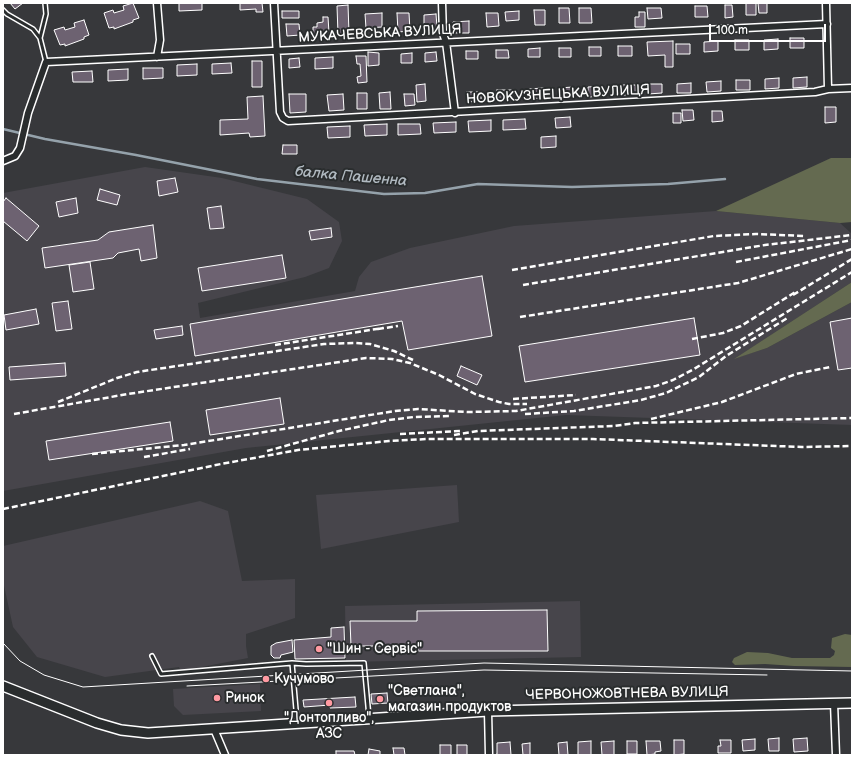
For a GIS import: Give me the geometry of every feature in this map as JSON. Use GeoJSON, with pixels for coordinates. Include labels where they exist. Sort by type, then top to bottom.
{"type":"FeatureCollection","features":[{"type":"Feature","properties":{"kind":"main road","name":"ЧЕРВОНОЖОВТНЕВА ВУЛИЦЯ"},"geometry":{"type":"LineString","coordinates":[[3,686],[97,723],[121,730],[148,733],[488,711],[852,703]]}},
{"type":"Feature","properties":{"kind":"street"},"geometry":{"type":"LineString","coordinates":[[157,3],[160,40],[157,57]]}},
{"type":"Feature","properties":{"kind":"street"},"geometry":{"type":"LineString","coordinates":[[274,3],[276,51]]}},
{"type":"Feature","properties":{"kind":"street"},"geometry":{"type":"LineString","coordinates":[[442,3],[443,34],[446,42],[455,113]]}},
{"type":"Feature","properties":{"kind":"street"},"geometry":{"type":"LineString","coordinates":[[826,3],[828,89]]}},
{"type":"Feature","properties":{"kind":"street","name":"МУКАЧЕВСЬКА ВУЛИЦЯ"},"geometry":{"type":"LineString","coordinates":[[46,62],[827,24]]}},
{"type":"Feature","properties":{"kind":"street","name":"НОВОКУЗНЕЦЬКА ВУЛИЦЯ"},"geometry":{"type":"LineString","coordinates":[[276,51],[280,112],[283,118],[288,121],[815,92],[828,89],[852,88]]}},
{"type":"Feature","properties":{"kind":"street"},"geometry":{"type":"LineString","coordinates":[[3,161],[15,156],[20,148],[28,113],[46,62]]}},
{"type":"Feature","properties":{"kind":"street"},"geometry":{"type":"LineString","coordinates":[[834,703],[836,755]]}},
{"type":"Feature","properties":{"kind":"street"},"geometry":{"type":"LineString","coordinates":[[488,711],[489,755]]}},
{"type":"Feature","properties":{"kind":"street"},"geometry":{"type":"LineString","coordinates":[[214,729],[225,755]]}},
{"type":"Feature","properties":{"kind":"lane"},"geometry":{"type":"LineString","coordinates":[[40,38],[46,14],[45,3]]}},
{"type":"Feature","properties":{"kind":"lane"},"geometry":{"type":"LineString","coordinates":[[3,10],[7,14],[33,29],[40,38],[46,62]]}},
{"type":"Feature","properties":{"kind":"lane"},"geometry":{"type":"LineString","coordinates":[[152,656],[161,674],[292,663],[364,664],[369,718]]}},
{"type":"Feature","properties":{"kind":"lane"},"geometry":{"type":"LineString","coordinates":[[292,663],[297,723]]}},
{"type":"Feature","properties":{"kind":"shaded area"},"geometry":{"type":"Polygon","coordinates":[[[145,167],[222,178],[307,199],[339,222],[342,241],[329,268],[305,277],[198,303],[200,318],[355,291],[359,277],[371,262],[410,248],[514,226],[716,211],[840,223],[852,234],[852,282],[736,358],[767,348],[852,302],[852,425],[566,415],[246,448],[3,491],[3,193],[145,167]]]}},
{"type":"Feature","properties":{"kind":"shaded area"},"geometry":{"type":"Polygon","coordinates":[[[457,485],[459,522],[321,549],[316,495],[457,485]]]}},
{"type":"Feature","properties":{"kind":"shaded area"},"geometry":{"type":"Polygon","coordinates":[[[200,501],[228,511],[242,581],[295,579],[295,618],[246,634],[248,658],[181,671],[179,667],[105,677],[37,657],[13,627],[3,581],[3,546],[200,501]]]}},
{"type":"Feature","properties":{"kind":"shaded area"},"geometry":{"type":"Polygon","coordinates":[[[580,601],[581,657],[346,662],[345,606],[580,601]]]}},
{"type":"Feature","properties":{"kind":"shaded area","name":"Ринок"},"geometry":{"type":"Polygon","coordinates":[[[260,684],[261,711],[183,715],[174,706],[173,689],[260,684]]]}},
{"type":"Feature","properties":{"kind":"green space"},"geometry":{"type":"Polygon","coordinates":[[[831,158],[852,158],[852,222],[840,223],[716,211],[831,158]]]}},
{"type":"Feature","properties":{"kind":"green space"},"geometry":{"type":"Polygon","coordinates":[[[852,282],[852,302],[767,348],[734,359],[852,282]]]}},
{"type":"Feature","properties":{"kind":"green space"},"geometry":{"type":"Polygon","coordinates":[[[845,634],[852,635],[852,667],[765,664],[735,665],[732,662],[734,658],[747,652],[768,653],[792,658],[830,658],[834,655],[835,651],[831,648],[832,638],[845,634]]]}},
{"type":"Feature","properties":{"kind":"building"},"geometry":{"type":"Polygon","coordinates":[[[10,3],[23,3],[15,9],[10,3]]]}},
{"type":"Feature","properties":{"kind":"building"},"geometry":{"type":"Polygon","coordinates":[[[133,3],[139,18],[133,20],[133,22],[114,29],[114,27],[109,28],[104,13],[113,10],[114,13],[124,10],[123,6],[133,3]]]}},
{"type":"Feature","properties":{"kind":"building"},"geometry":{"type":"Polygon","coordinates":[[[179,3],[202,3],[202,10],[179,11],[179,3]]]}},
{"type":"Feature","properties":{"kind":"building"},"geometry":{"type":"Polygon","coordinates":[[[240,3],[262,3],[263,12],[256,12],[256,9],[240,10],[240,3]]]}},
{"type":"Feature","properties":{"kind":"building"},"geometry":{"type":"Polygon","coordinates":[[[746,3],[756,3],[756,15],[746,15],[746,3]]]}},
{"type":"Feature","properties":{"kind":"building"},"geometry":{"type":"Polygon","coordinates":[[[758,3],[767,3],[767,13],[759,13],[758,3]]]}},
{"type":"Feature","properties":{"kind":"building"},"geometry":{"type":"Polygon","coordinates":[[[348,5],[349,33],[338,34],[337,6],[348,5]]]}},
{"type":"Feature","properties":{"kind":"building"},"geometry":{"type":"Polygon","coordinates":[[[725,5],[732,5],[733,17],[725,18],[725,5]]]}},
{"type":"Feature","properties":{"kind":"building"},"geometry":{"type":"Polygon","coordinates":[[[695,6],[707,6],[708,17],[695,17],[695,6]]]}},
{"type":"Feature","properties":{"kind":"building"},"geometry":{"type":"Polygon","coordinates":[[[559,8],[569,8],[570,23],[559,23],[559,8]]]}},
{"type":"Feature","properties":{"kind":"building"},"geometry":{"type":"Polygon","coordinates":[[[579,8],[591,8],[592,23],[579,23],[579,8]]]}},
{"type":"Feature","properties":{"kind":"building"},"geometry":{"type":"Polygon","coordinates":[[[647,8],[661,8],[662,18],[648,19],[647,8]]]}},
{"type":"Feature","properties":{"kind":"building"},"geometry":{"type":"Polygon","coordinates":[[[534,10],[545,10],[545,25],[535,25],[534,10]]]}},
{"type":"Feature","properties":{"kind":"building"},"geometry":{"type":"Polygon","coordinates":[[[282,11],[299,11],[299,18],[282,18],[282,11]]]}},
{"type":"Feature","properties":{"kind":"building"},"geometry":{"type":"Polygon","coordinates":[[[519,11],[519,20],[506,21],[505,12],[519,11]]]}},
{"type":"Feature","properties":{"kind":"building"},"geometry":{"type":"Polygon","coordinates":[[[639,12],[645,12],[645,27],[635,27],[635,17],[639,17],[639,12]]]}},
{"type":"Feature","properties":{"kind":"building"},"geometry":{"type":"Polygon","coordinates":[[[382,13],[382,27],[366,28],[365,14],[382,13]]]}},
{"type":"Feature","properties":{"kind":"building"},"geometry":{"type":"Polygon","coordinates":[[[397,13],[409,13],[410,31],[398,32],[397,13]]]}},
{"type":"Feature","properties":{"kind":"building"},"geometry":{"type":"Polygon","coordinates":[[[486,13],[498,13],[499,26],[487,27],[486,13]]]}},
{"type":"Feature","properties":{"kind":"building"},"geometry":{"type":"Polygon","coordinates":[[[436,14],[437,27],[434,27],[434,34],[429,35],[428,27],[424,27],[424,15],[436,14]]]}},
{"type":"Feature","properties":{"kind":"building"},"geometry":{"type":"Polygon","coordinates":[[[323,17],[328,17],[329,33],[313,34],[313,27],[317,27],[317,23],[323,22],[323,17]]]}},
{"type":"Feature","properties":{"kind":"building"},"geometry":{"type":"Polygon","coordinates":[[[84,20],[89,35],[84,37],[84,39],[65,46],[65,44],[60,45],[54,30],[64,27],[65,30],[75,27],[74,23],[84,20]]]}},
{"type":"Feature","properties":{"kind":"building"},"geometry":{"type":"Polygon","coordinates":[[[469,21],[469,33],[453,33],[453,22],[469,21]]]}},
{"type":"Feature","properties":{"kind":"building"},"geometry":{"type":"Polygon","coordinates":[[[286,24],[299,24],[300,35],[287,36],[286,24]]]}},
{"type":"Feature","properties":{"kind":"building"},"geometry":{"type":"Polygon","coordinates":[[[790,38],[804,38],[804,48],[790,48],[790,38]]]}},
{"type":"Feature","properties":{"kind":"building"},"geometry":{"type":"Polygon","coordinates":[[[778,39],[778,49],[764,50],[764,40],[778,39]]]}},
{"type":"Feature","properties":{"kind":"building"},"geometry":{"type":"Polygon","coordinates":[[[735,40],[749,40],[749,50],[735,50],[735,40]]]}},
{"type":"Feature","properties":{"kind":"building"},"geometry":{"type":"Polygon","coordinates":[[[673,41],[673,67],[665,67],[665,55],[648,56],[647,42],[673,41]]]}},
{"type":"Feature","properties":{"kind":"building"},"geometry":{"type":"Polygon","coordinates":[[[718,41],[718,51],[704,52],[704,42],[718,41]]]}},
{"type":"Feature","properties":{"kind":"building"},"geometry":{"type":"Polygon","coordinates":[[[676,44],[690,44],[690,54],[676,54],[676,44]]]}},
{"type":"Feature","properties":{"kind":"building"},"geometry":{"type":"Polygon","coordinates":[[[618,46],[632,46],[632,56],[618,56],[618,46]]]}},
{"type":"Feature","properties":{"kind":"building"},"geometry":{"type":"Polygon","coordinates":[[[589,47],[601,47],[601,56],[589,56],[589,47]]]}},
{"type":"Feature","properties":{"kind":"building"},"geometry":{"type":"Polygon","coordinates":[[[540,48],[540,57],[528,57],[528,49],[540,48]]]}},
{"type":"Feature","properties":{"kind":"building"},"geometry":{"type":"Polygon","coordinates":[[[559,48],[571,48],[571,57],[559,57],[559,48]]]}},
{"type":"Feature","properties":{"kind":"building"},"geometry":{"type":"Polygon","coordinates":[[[496,50],[508,50],[509,58],[496,58],[496,50]]]}},
{"type":"Feature","properties":{"kind":"building"},"geometry":{"type":"Polygon","coordinates":[[[466,51],[478,51],[478,59],[466,59],[466,51]]]}},
{"type":"Feature","properties":{"kind":"building"},"geometry":{"type":"Polygon","coordinates":[[[368,52],[379,53],[379,65],[368,66],[368,52]]]}},
{"type":"Feature","properties":{"kind":"building"},"geometry":{"type":"Polygon","coordinates":[[[436,52],[437,61],[425,62],[425,53],[436,52]]]}},
{"type":"Feature","properties":{"kind":"building"},"geometry":{"type":"Polygon","coordinates":[[[412,53],[412,63],[401,63],[401,54],[412,53]]]}},
{"type":"Feature","properties":{"kind":"building"},"geometry":{"type":"Polygon","coordinates":[[[356,56],[366,56],[367,82],[358,83],[357,77],[361,76],[360,64],[357,64],[356,56]]]}},
{"type":"Feature","properties":{"kind":"building"},"geometry":{"type":"Polygon","coordinates":[[[333,57],[333,68],[315,69],[315,58],[333,57]]]}},
{"type":"Feature","properties":{"kind":"building"},"geometry":{"type":"Polygon","coordinates":[[[299,58],[300,67],[289,68],[289,59],[299,58]]]}},
{"type":"Feature","properties":{"kind":"building"},"geometry":{"type":"Polygon","coordinates":[[[252,61],[262,61],[262,87],[252,87],[252,61]]]}},
{"type":"Feature","properties":{"kind":"building"},"geometry":{"type":"Polygon","coordinates":[[[231,63],[232,73],[212,74],[212,64],[231,63]]]}},
{"type":"Feature","properties":{"kind":"building"},"geometry":{"type":"Polygon","coordinates":[[[197,64],[197,75],[177,76],[177,65],[197,64]]]}},
{"type":"Feature","properties":{"kind":"building"},"geometry":{"type":"Polygon","coordinates":[[[143,68],[163,68],[163,78],[143,79],[143,68]]]}},
{"type":"Feature","properties":{"kind":"building"},"geometry":{"type":"Polygon","coordinates":[[[128,69],[128,80],[108,81],[108,70],[128,69]]]}},
{"type":"Feature","properties":{"kind":"building"},"geometry":{"type":"Polygon","coordinates":[[[92,71],[93,82],[73,82],[72,72],[92,71]]]}},
{"type":"Feature","properties":{"kind":"building"},"geometry":{"type":"Polygon","coordinates":[[[807,77],[807,87],[793,88],[793,78],[807,77]]]}},
{"type":"Feature","properties":{"kind":"building"},"geometry":{"type":"Polygon","coordinates":[[[779,78],[779,88],[765,89],[765,79],[779,78]]]}},
{"type":"Feature","properties":{"kind":"building"},"geometry":{"type":"Polygon","coordinates":[[[736,80],[750,80],[750,90],[736,90],[736,80]]]}},
{"type":"Feature","properties":{"kind":"building"},"geometry":{"type":"Polygon","coordinates":[[[721,81],[721,91],[707,92],[706,82],[721,81]]]}},
{"type":"Feature","properties":{"kind":"building"},"geometry":{"type":"Polygon","coordinates":[[[691,83],[691,93],[677,93],[677,84],[691,83]]]}},
{"type":"Feature","properties":{"kind":"building"},"geometry":{"type":"Polygon","coordinates":[[[425,84],[426,101],[417,102],[416,85],[425,84]]]}},
{"type":"Feature","properties":{"kind":"building"},"geometry":{"type":"Polygon","coordinates":[[[648,84],[662,84],[662,93],[648,94],[648,84]]]}},
{"type":"Feature","properties":{"kind":"building"},"geometry":{"type":"Polygon","coordinates":[[[622,85],[636,85],[636,95],[622,95],[622,85]]]}},
{"type":"Feature","properties":{"kind":"building"},"geometry":{"type":"Polygon","coordinates":[[[602,86],[602,96],[588,97],[588,87],[602,86]]]}},
{"type":"Feature","properties":{"kind":"building"},"geometry":{"type":"Polygon","coordinates":[[[573,87],[573,97],[559,98],[559,88],[573,87]]]}},
{"type":"Feature","properties":{"kind":"building"},"geometry":{"type":"Polygon","coordinates":[[[543,88],[543,98],[529,99],[529,89],[543,88]]]}},
{"type":"Feature","properties":{"kind":"building"},"geometry":{"type":"Polygon","coordinates":[[[497,90],[512,90],[512,100],[498,100],[497,90]]]}},
{"type":"Feature","properties":{"kind":"building"},"geometry":{"type":"Polygon","coordinates":[[[390,92],[391,109],[380,109],[379,93],[390,92]]]}},
{"type":"Feature","properties":{"kind":"building"},"geometry":{"type":"Polygon","coordinates":[[[467,92],[481,92],[481,101],[467,102],[467,92]]]}},
{"type":"Feature","properties":{"kind":"building"},"geometry":{"type":"Polygon","coordinates":[[[357,93],[367,93],[367,109],[357,109],[357,93]]]}},
{"type":"Feature","properties":{"kind":"building"},"geometry":{"type":"Polygon","coordinates":[[[289,94],[306,94],[306,112],[290,113],[289,94]]]}},
{"type":"Feature","properties":{"kind":"building"},"geometry":{"type":"Polygon","coordinates":[[[343,94],[344,110],[329,111],[327,95],[343,94]]]}},
{"type":"Feature","properties":{"kind":"building"},"geometry":{"type":"Polygon","coordinates":[[[404,94],[414,94],[415,105],[405,106],[404,94]]]}},
{"type":"Feature","properties":{"kind":"building"},"geometry":{"type":"Polygon","coordinates":[[[263,96],[265,136],[250,137],[249,133],[220,135],[220,120],[248,119],[247,97],[263,96]]]}},
{"type":"Feature","properties":{"kind":"building"},"geometry":{"type":"Polygon","coordinates":[[[825,107],[836,107],[836,122],[825,123],[825,107]]]}},
{"type":"Feature","properties":{"kind":"building"},"geometry":{"type":"Polygon","coordinates":[[[682,110],[693,110],[694,120],[683,121],[682,110]]]}},
{"type":"Feature","properties":{"kind":"building"},"geometry":{"type":"Polygon","coordinates":[[[712,111],[722,111],[723,121],[712,122],[712,111]]]}},
{"type":"Feature","properties":{"kind":"building"},"geometry":{"type":"Polygon","coordinates":[[[673,113],[681,113],[681,123],[673,123],[673,113]]]}},
{"type":"Feature","properties":{"kind":"building"},"geometry":{"type":"Polygon","coordinates":[[[570,117],[571,127],[556,128],[555,118],[570,117]]]}},
{"type":"Feature","properties":{"kind":"building"},"geometry":{"type":"Polygon","coordinates":[[[525,119],[526,129],[503,130],[503,120],[525,119]]]}},
{"type":"Feature","properties":{"kind":"building"},"geometry":{"type":"Polygon","coordinates":[[[491,120],[491,131],[469,132],[468,121],[491,120]]]}},
{"type":"Feature","properties":{"kind":"building"},"geometry":{"type":"Polygon","coordinates":[[[456,122],[456,132],[434,133],[433,123],[456,122]]]}},
{"type":"Feature","properties":{"kind":"building"},"geometry":{"type":"Polygon","coordinates":[[[387,124],[387,135],[365,136],[364,125],[387,124]]]}},
{"type":"Feature","properties":{"kind":"building"},"geometry":{"type":"Polygon","coordinates":[[[398,124],[420,124],[421,134],[398,135],[398,124]]]}},
{"type":"Feature","properties":{"kind":"building"},"geometry":{"type":"Polygon","coordinates":[[[350,126],[350,137],[328,138],[327,127],[350,126]]]}},
{"type":"Feature","properties":{"kind":"building"},"geometry":{"type":"Polygon","coordinates":[[[556,136],[556,147],[541,148],[541,137],[556,136]]]}},
{"type":"Feature","properties":{"kind":"building"},"geometry":{"type":"Polygon","coordinates":[[[283,145],[297,145],[297,154],[282,154],[283,145]]]}},
{"type":"Feature","properties":{"kind":"building"},"geometry":{"type":"Polygon","coordinates":[[[175,178],[178,192],[159,196],[157,181],[175,178]]]}},
{"type":"Feature","properties":{"kind":"building"},"geometry":{"type":"Polygon","coordinates":[[[100,189],[120,195],[117,205],[97,200],[100,189]]]}},
{"type":"Feature","properties":{"kind":"building"},"geometry":{"type":"Polygon","coordinates":[[[6,198],[39,226],[27,241],[3,221],[3,202],[6,198]]]}},
{"type":"Feature","properties":{"kind":"building"},"geometry":{"type":"Polygon","coordinates":[[[76,198],[78,213],[59,217],[56,202],[76,198]]]}},
{"type":"Feature","properties":{"kind":"building"},"geometry":{"type":"Polygon","coordinates":[[[221,206],[224,228],[210,229],[207,208],[221,206]]]}},
{"type":"Feature","properties":{"kind":"building"},"geometry":{"type":"Polygon","coordinates":[[[153,225],[157,258],[141,261],[139,249],[118,253],[113,258],[45,268],[42,248],[98,240],[109,232],[153,225]]]}},
{"type":"Feature","properties":{"kind":"building"},"geometry":{"type":"Polygon","coordinates":[[[331,228],[332,237],[311,240],[309,231],[331,228]]]}},
{"type":"Feature","properties":{"kind":"building"},"geometry":{"type":"Polygon","coordinates":[[[282,255],[286,278],[202,291],[198,268],[282,255]]]}},
{"type":"Feature","properties":{"kind":"building"},"geometry":{"type":"Polygon","coordinates":[[[90,262],[94,289],[73,292],[69,265],[90,262]]]}},
{"type":"Feature","properties":{"kind":"building"},"geometry":{"type":"Polygon","coordinates":[[[482,276],[492,336],[408,350],[402,321],[195,356],[190,324],[482,276]]]}},
{"type":"Feature","properties":{"kind":"building"},"geometry":{"type":"Polygon","coordinates":[[[68,301],[72,329],[56,331],[52,303],[68,301]]]}},
{"type":"Feature","properties":{"kind":"building"},"geometry":{"type":"Polygon","coordinates":[[[36,309],[39,324],[6,330],[4,315],[36,309]]]}},
{"type":"Feature","properties":{"kind":"building"},"geometry":{"type":"Polygon","coordinates":[[[694,318],[700,355],[525,382],[519,346],[694,318]]]}},
{"type":"Feature","properties":{"kind":"building"},"geometry":{"type":"Polygon","coordinates":[[[852,318],[852,368],[838,370],[830,322],[852,318]]]}},
{"type":"Feature","properties":{"kind":"building"},"geometry":{"type":"Polygon","coordinates":[[[182,326],[183,335],[156,339],[154,330],[182,326]]]}},
{"type":"Feature","properties":{"kind":"building"},"geometry":{"type":"Polygon","coordinates":[[[65,363],[66,376],[10,380],[9,367],[65,363]]]}},
{"type":"Feature","properties":{"kind":"building"},"geometry":{"type":"Polygon","coordinates":[[[461,366],[482,375],[477,385],[457,376],[461,366]]]}},
{"type":"Feature","properties":{"kind":"building"},"geometry":{"type":"Polygon","coordinates":[[[280,398],[284,424],[210,435],[206,410],[280,398]]]}},
{"type":"Feature","properties":{"kind":"building"},"geometry":{"type":"Polygon","coordinates":[[[170,422],[173,441],[49,460],[46,441],[170,422]]]}},
{"type":"Feature","properties":{"kind":"building"},"geometry":{"type":"Polygon","coordinates":[[[547,610],[548,651],[418,651],[418,646],[351,646],[350,621],[417,621],[417,611],[547,610]]]}},
{"type":"Feature","properties":{"kind":"building","name":"\"Шин - Сервіс\""},"geometry":{"type":"Polygon","coordinates":[[[344,627],[345,658],[295,659],[294,640],[331,637],[331,628],[344,627]]]}},
{"type":"Feature","properties":{"kind":"building"},"geometry":{"type":"Polygon","coordinates":[[[292,640],[293,652],[281,655],[280,658],[274,658],[271,655],[271,646],[276,643],[292,640]]]}},
{"type":"Feature","properties":{"kind":"building","name":"\"Светлана\", магазин продуктов"},"geometry":{"type":"Polygon","coordinates":[[[387,693],[388,703],[372,704],[371,694],[387,693]]]}},
{"type":"Feature","properties":{"kind":"building","name":"\"Донтопливо\", АЗС"},"geometry":{"type":"Polygon","coordinates":[[[355,697],[356,707],[330,708],[330,705],[304,707],[303,700],[355,697]]]}},
{"type":"Feature","properties":{"kind":"building"},"geometry":{"type":"Polygon","coordinates":[[[779,738],[779,751],[769,751],[768,739],[779,738]]]}},
{"type":"Feature","properties":{"kind":"building"},"geometry":{"type":"Polygon","coordinates":[[[807,738],[808,751],[794,752],[793,739],[807,738]]]}},
{"type":"Feature","properties":{"kind":"building"},"geometry":{"type":"Polygon","coordinates":[[[755,739],[755,750],[743,751],[742,740],[755,739]]]}},
{"type":"Feature","properties":{"kind":"building"},"geometry":{"type":"Polygon","coordinates":[[[674,740],[684,740],[684,754],[674,755],[674,740]]]}},
{"type":"Feature","properties":{"kind":"building"},"geometry":{"type":"Polygon","coordinates":[[[720,740],[731,740],[731,753],[718,753],[718,746],[721,746],[720,740]]]}},
{"type":"Feature","properties":{"kind":"building"},"geometry":{"type":"Polygon","coordinates":[[[591,741],[591,755],[578,755],[578,742],[591,741]]]}},
{"type":"Feature","properties":{"kind":"building"},"geometry":{"type":"Polygon","coordinates":[[[614,741],[614,755],[602,755],[601,742],[614,741]]]}},
{"type":"Feature","properties":{"kind":"building"},"geometry":{"type":"Polygon","coordinates":[[[627,741],[637,741],[637,754],[627,754],[627,741]]]}},
{"type":"Feature","properties":{"kind":"building"},"geometry":{"type":"Polygon","coordinates":[[[646,741],[660,741],[661,751],[655,752],[655,754],[647,755],[646,741]]]}},
{"type":"Feature","properties":{"kind":"building"},"geometry":{"type":"Polygon","coordinates":[[[510,742],[511,755],[494,755],[497,754],[497,743],[510,742]]]}},
{"type":"Feature","properties":{"kind":"building"},"geometry":{"type":"Polygon","coordinates":[[[567,742],[568,755],[559,755],[558,743],[567,742]]]}},
{"type":"Feature","properties":{"kind":"building"},"geometry":{"type":"Polygon","coordinates":[[[530,743],[530,755],[523,755],[522,744],[530,743]]]}},
{"type":"Feature","properties":{"kind":"building"},"geometry":{"type":"Polygon","coordinates":[[[440,745],[451,745],[451,755],[440,755],[440,745]]]}},
{"type":"Feature","properties":{"kind":"building"},"geometry":{"type":"Polygon","coordinates":[[[457,745],[467,745],[467,755],[457,755],[457,745]]]}},
{"type":"Feature","properties":{"kind":"building"},"geometry":{"type":"Polygon","coordinates":[[[393,748],[404,748],[405,755],[394,755],[393,748]]]}},
{"type":"Feature","properties":{"kind":"building"},"geometry":{"type":"Polygon","coordinates":[[[369,749],[380,751],[380,755],[368,755],[369,749]]]}},
{"type":"Feature","properties":{"kind":"building"},"geometry":{"type":"Polygon","coordinates":[[[336,751],[354,751],[355,755],[336,755],[336,751]]]}},
{"type":"Feature","properties":{"kind":"waterway","name":"балка Пашенна"},"geometry":{"type":"LineString","coordinates":[[3,129],[45,139],[257,179],[384,194],[425,193],[478,184],[572,187],[668,184],[725,179]]}},
{"type":"Feature","properties":{"kind":"tram line"},"geometry":{"type":"LineString","coordinates":[[3,643],[20,661],[44,675],[83,687],[484,663],[852,671]]}},
{"type":"Feature","properties":{"kind":"tram line"},"geometry":{"type":"LineString","coordinates":[[187,686],[484,670],[767,675]]}},
{"type":"Feature","properties":{"kind":"railway"},"geometry":{"type":"LineString","coordinates":[[512,270],[714,236],[756,234],[804,236]]}},
{"type":"Feature","properties":{"kind":"railway"},"geometry":{"type":"LineString","coordinates":[[523,285],[765,245],[852,235]]}},
{"type":"Feature","properties":{"kind":"railway"},"geometry":{"type":"LineString","coordinates":[[736,262],[852,240]]}},
{"type":"Feature","properties":{"kind":"railway"},"geometry":{"type":"LineString","coordinates":[[520,317],[738,283],[852,249]]}},
{"type":"Feature","properties":{"kind":"railway"},"geometry":{"type":"LineString","coordinates":[[793,295],[852,259]]}},
{"type":"Feature","properties":{"kind":"railway"},"geometry":{"type":"LineString","coordinates":[[92,454],[184,445],[395,411],[418,409],[467,412],[516,411],[656,386],[673,380],[694,369],[852,272]]}},
{"type":"Feature","properties":{"kind":"railway"},"geometry":{"type":"LineString","coordinates":[[692,339],[723,333],[741,326],[797,291]]}},
{"type":"Feature","properties":{"kind":"railway"},"geometry":{"type":"LineString","coordinates":[[525,414],[574,411],[641,400],[666,393],[699,377],[726,356],[789,317]]}},
{"type":"Feature","properties":{"kind":"railway"},"geometry":{"type":"LineString","coordinates":[[378,329],[398,326]]}},
{"type":"Feature","properties":{"kind":"railway"},"geometry":{"type":"LineString","coordinates":[[275,345],[383,328]]}},
{"type":"Feature","properties":{"kind":"railway"},"geometry":{"type":"LineString","coordinates":[[58,402],[117,378],[137,372],[324,344],[370,344],[394,351],[413,360]]}},
{"type":"Feature","properties":{"kind":"railway"},"geometry":{"type":"LineString","coordinates":[[14,414],[128,394],[366,358],[392,359],[410,363],[439,375],[475,394],[509,404],[527,404]]}},
{"type":"Feature","properties":{"kind":"railway"},"geometry":{"type":"LineString","coordinates":[[651,419],[722,402],[796,374],[830,367]]}},
{"type":"Feature","properties":{"kind":"railway"},"geometry":{"type":"LineString","coordinates":[[513,399],[576,395]]}},
{"type":"Feature","properties":{"kind":"railway"},"geometry":{"type":"LineString","coordinates":[[267,451],[339,431],[389,420],[414,417],[451,416]]}},
{"type":"Feature","properties":{"kind":"railway"},"geometry":{"type":"LineString","coordinates":[[454,435],[478,431],[614,426],[635,423],[852,418]]}},
{"type":"Feature","properties":{"kind":"railway"},"geometry":{"type":"LineString","coordinates":[[400,434],[460,431]]}},
{"type":"Feature","properties":{"kind":"railway"},"geometry":{"type":"LineString","coordinates":[[3,509],[221,464],[298,450],[389,441],[427,439],[593,439],[802,447],[852,446]]}},
{"type":"Feature","properties":{"kind":"railway"},"geometry":{"type":"LineString","coordinates":[[144,457],[190,449]]}},
{"type":"Feature","properties":{"kind":"place","name":"\"Шин - Сервіс\""},"geometry":{"type":"Point","coordinates":[319,649]}},
{"type":"Feature","properties":{"kind":"place","name":"Кучумово"},"geometry":{"type":"Point","coordinates":[266,679]}},
{"type":"Feature","properties":{"kind":"place","name":"Ринок"},"geometry":{"type":"Point","coordinates":[217,698]}},
{"type":"Feature","properties":{"kind":"place","name":"\"Светлана\", магазин продуктов"},"geometry":{"type":"Point","coordinates":[380,699]}},
{"type":"Feature","properties":{"kind":"place","name":"\"Донтопливо\", АЗС"},"geometry":{"type":"Point","coordinates":[329,703]}}]}
